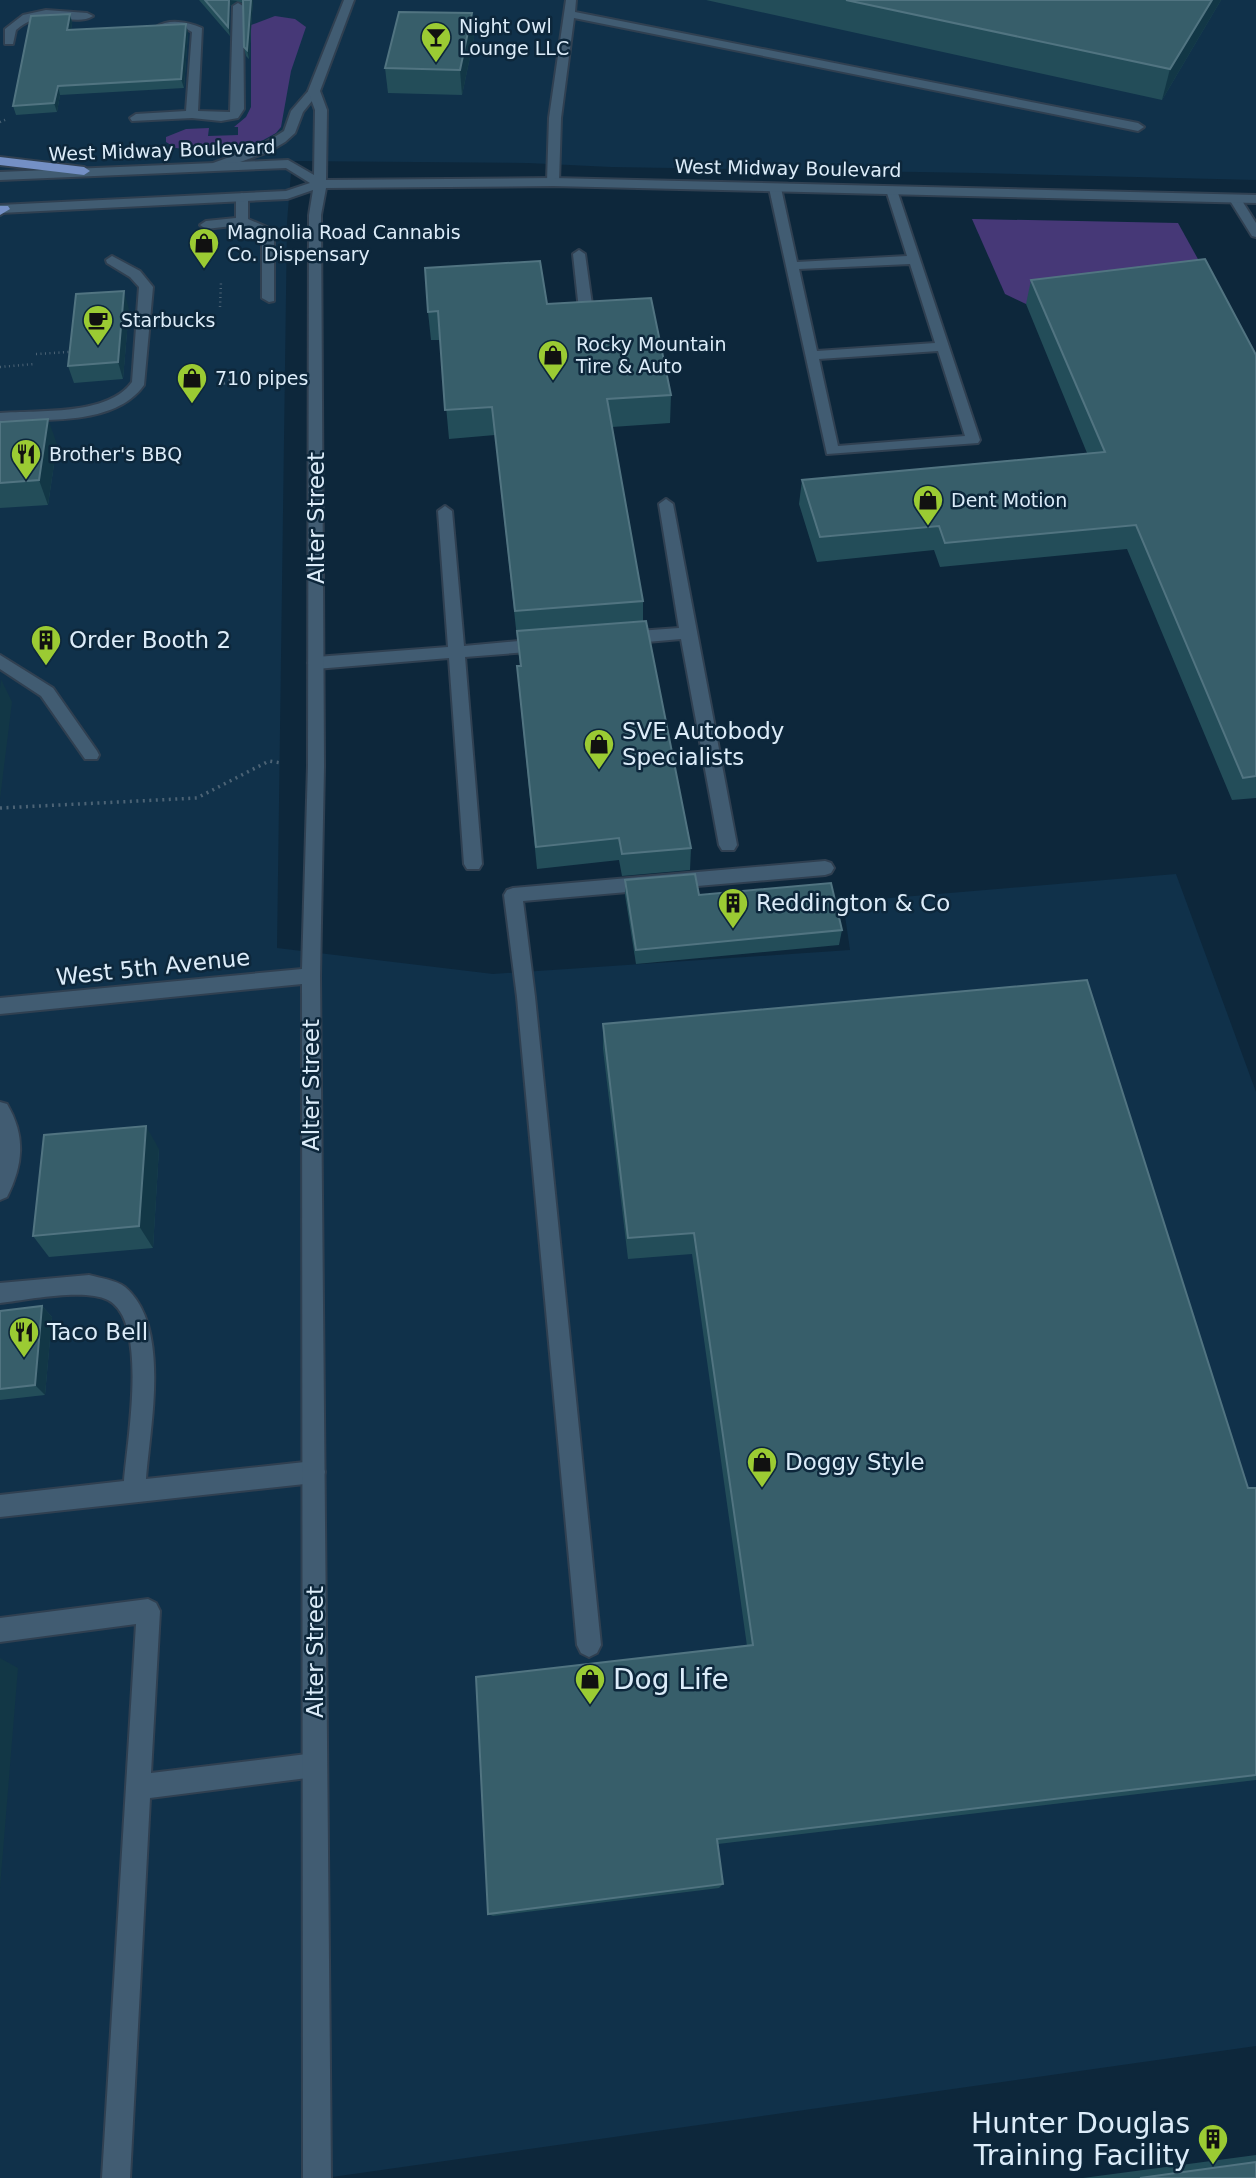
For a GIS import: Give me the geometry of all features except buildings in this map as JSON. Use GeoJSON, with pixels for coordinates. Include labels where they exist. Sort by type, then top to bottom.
{"type":"FeatureCollection","features":[{"type":"Feature","properties":{"kind":"main road"},"geometry":{"type":"LineString","coordinates":[[0,161],[84,171]]}},
{"type":"Feature","properties":{"kind":"street"},"geometry":{"type":"LineString","coordinates":[[217,166],[264,149],[289,133],[297,111],[314,90],[349,0]]}},
{"type":"Feature","properties":{"kind":"street"},"geometry":{"type":"LineString","coordinates":[[553,182],[555,118],[571,0]]}},
{"type":"Feature","properties":{"kind":"street"},"geometry":{"type":"LineString","coordinates":[[136,118],[192,114],[221,117],[234,115],[238,109],[238,6]]}},
{"type":"Feature","properties":{"kind":"street"},"geometry":{"type":"LineString","coordinates":[[9,41],[11,29],[26,18],[62,13],[87,16]]}},
{"type":"Feature","properties":{"kind":"street"},"geometry":{"type":"LineString","coordinates":[[569,14],[1138,127]]}},
{"type":"Feature","properties":{"kind":"street"},"geometry":{"type":"LineString","coordinates":[[144,28],[186,25],[198,30],[192,114]]}},
{"type":"Feature","properties":{"kind":"street","name":"Alter Street"},"geometry":{"type":"LineString","coordinates":[[314,90],[321,110],[320,184],[314,215],[316,766],[311,976],[317,2178]]}},
{"type":"Feature","properties":{"kind":"street","name":"West Midway Boulevard"},"geometry":{"type":"LineString","coordinates":[[0,176],[288,164],[320,184]]}},
{"type":"Feature","properties":{"kind":"street","name":"West Midway Boulevard"},"geometry":{"type":"LineString","coordinates":[[1,210],[286,195],[320,184],[553,182],[1256,199]]}},
{"type":"Feature","properties":{"kind":"street"},"geometry":{"type":"LineString","coordinates":[[775,188],[832,451],[973,440],[892,190]]}},
{"type":"Feature","properties":{"kind":"street"},"geometry":{"type":"LineString","coordinates":[[242,197],[242,221]]}},
{"type":"Feature","properties":{"kind":"street"},"geometry":{"type":"LineString","coordinates":[[1235,198],[1256,233]]}},
{"type":"Feature","properties":{"kind":"street"},"geometry":{"type":"LineString","coordinates":[[206,225],[242,221],[268,230],[269,298]]}},
{"type":"Feature","properties":{"kind":"street"},"geometry":{"type":"LineString","coordinates":[[579,254],[587,319]]}},
{"type":"Feature","properties":{"kind":"street"},"geometry":{"type":"LineString","coordinates":[[0,417],[107,407],[129,398],[135,391],[139,382],[146,287],[135,274],[112,260]]}},
{"type":"Feature","properties":{"kind":"street"},"geometry":{"type":"LineString","coordinates":[[791,266],[914,260]]}},
{"type":"Feature","properties":{"kind":"street"},"geometry":{"type":"LineString","coordinates":[[811,355],[943,347]]}},
{"type":"Feature","properties":{"kind":"street"},"geometry":{"type":"LineString","coordinates":[[666,504],[728,845]]}},
{"type":"Feature","properties":{"kind":"street"},"geometry":{"type":"LineString","coordinates":[[445,511],[473,864]]}},
{"type":"Feature","properties":{"kind":"street"},"geometry":{"type":"LineString","coordinates":[[606,639],[688,633]]}},
{"type":"Feature","properties":{"kind":"street"},"geometry":{"type":"LineString","coordinates":[[316,663],[551,644]]}},
{"type":"Feature","properties":{"kind":"street"},"geometry":{"type":"LineString","coordinates":[[0,661],[47,692],[91,755]]}},
{"type":"Feature","properties":{"kind":"street"},"geometry":{"type":"LineString","coordinates":[[589,1645],[526,997],[513,895],[825,868]]}},
{"type":"Feature","properties":{"kind":"street","name":"West 5th Avenue"},"geometry":{"type":"LineString","coordinates":[[0,1006],[311,976]]}},
{"type":"Feature","properties":{"kind":"street"},"geometry":{"type":"LineString","coordinates":[[0,1110],[6,1118],[11,1140],[10,1164],[0,1191]]}},
{"type":"Feature","properties":{"kind":"street"},"geometry":{"type":"LineString","coordinates":[[0,1293],[89,1285],[115,1292],[128,1305],[140,1329],[144,1356],[134,1492]]}},
{"type":"Feature","properties":{"kind":"street"},"geometry":{"type":"LineString","coordinates":[[0,1506],[313,1472]]}},
{"type":"Feature","properties":{"kind":"street"},"geometry":{"type":"LineString","coordinates":[[0,1630],[148,1611],[116,2178]]}},
{"type":"Feature","properties":{"kind":"street"},"geometry":{"type":"LineString","coordinates":[[138,1787],[315,1765]]}},
{"type":"Feature","properties":{"kind":"path"},"geometry":{"type":"LineString","coordinates":[[0,122],[7,118]]}},
{"type":"Feature","properties":{"kind":"path"},"geometry":{"type":"LineString","coordinates":[[220,307],[221,282]]}},
{"type":"Feature","properties":{"kind":"path"},"geometry":{"type":"LineString","coordinates":[[36,354],[69,352]]}},
{"type":"Feature","properties":{"kind":"path"},"geometry":{"type":"LineString","coordinates":[[0,367],[34,364]]}},
{"type":"Feature","properties":{"kind":"path"},"geometry":{"type":"LineString","coordinates":[[217,386],[241,376]]}},
{"type":"Feature","properties":{"kind":"path"},"geometry":{"type":"LineString","coordinates":[[0,808],[197,797],[269,761],[316,766]]}},
{"type":"Feature","properties":{"kind":"shaded area"},"geometry":{"type":"Polygon","coordinates":[[[0,0],[1256,0],[1256,180],[528,163],[292,161],[287,222],[277,948],[493,974],[850,950],[843,902],[1176,874],[1256,1092],[1256,2046],[325,2178],[0,2178],[0,0]]]}},
{"type":"Feature","properties":{"kind":"shaded area"},"geometry":{"type":"Polygon","coordinates":[[[275,16],[295,19],[306,27],[291,71],[281,127],[276,133],[258,143],[232,148],[185,149],[176,148],[166,142],[166,137],[186,129],[209,128],[208,136],[238,135],[238,127],[234,127],[246,117],[251,107],[251,25],[275,16]]]}},
{"type":"Feature","properties":{"kind":"shaded area"},"geometry":{"type":"Polygon","coordinates":[[[972,219],[1178,223],[1214,288],[1026,304],[1005,294],[972,219]]]}},
{"type":"Feature","properties":{"kind":"place","name":"Night Owl Lounge LLC"},"geometry":{"type":"Point","coordinates":[436,64]}},
{"type":"Feature","properties":{"kind":"place","name":"Magnolia Road Cannabis Co. Dispensary"},"geometry":{"type":"Point","coordinates":[204,270]}},
{"type":"Feature","properties":{"kind":"place","name":"Starbucks"},"geometry":{"type":"Point","coordinates":[98,347]}},
{"type":"Feature","properties":{"kind":"place","name":"Rocky Mountain Tire & Auto"},"geometry":{"type":"Point","coordinates":[553,382]}},
{"type":"Feature","properties":{"kind":"place","name":"710 pipes"},"geometry":{"type":"Point","coordinates":[192,405]}},
{"type":"Feature","properties":{"kind":"place","name":"Brother's BBQ"},"geometry":{"type":"Point","coordinates":[26,481]}},
{"type":"Feature","properties":{"kind":"place","name":"Dent Motion"},"geometry":{"type":"Point","coordinates":[928,527]}},
{"type":"Feature","properties":{"kind":"place","name":"Order Booth 2"},"geometry":{"type":"Point","coordinates":[46,667]}},
{"type":"Feature","properties":{"kind":"place","name":"SVE Autobody Specialists"},"geometry":{"type":"Point","coordinates":[599,771]}},
{"type":"Feature","properties":{"kind":"place","name":"Reddington & Co"},"geometry":{"type":"Point","coordinates":[733,930]}},
{"type":"Feature","properties":{"kind":"place","name":"Taco Bell"},"geometry":{"type":"Point","coordinates":[24,1359]}},
{"type":"Feature","properties":{"kind":"place","name":"Doggy Style"},"geometry":{"type":"Point","coordinates":[762,1489]}},
{"type":"Feature","properties":{"kind":"place","name":"Dog Life"},"geometry":{"type":"Point","coordinates":[590,1706]}},
{"type":"Feature","properties":{"kind":"place","name":"Hunter Douglas Training Facility"},"geometry":{"type":"Point","coordinates":[1213,2166]}}]}
